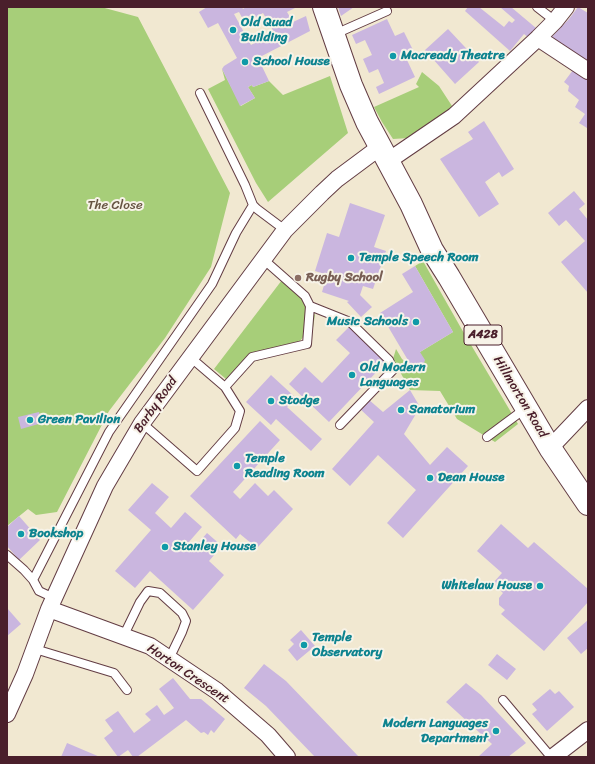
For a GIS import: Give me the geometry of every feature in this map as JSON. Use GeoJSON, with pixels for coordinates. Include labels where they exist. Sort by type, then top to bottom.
{"type":"FeatureCollection","features":[{"type":"Feature","properties":{"kind":"highway","name":"A428"},"geometry":{"type":"LineString","coordinates":[[324,7],[351,85],[367,122],[384,154]]}},
{"type":"Feature","properties":{"kind":"highway","name":"Hillmorton Road"},"geometry":{"type":"LineString","coordinates":[[384,154],[411,204],[432,250],[550,448],[588,504]]}},
{"type":"Feature","properties":{"kind":"street","name":"Barby Road"},"geometry":{"type":"LineString","coordinates":[[7,714],[11,696],[25,674],[52,604],[105,486],[142,423],[285,230],[322,192],[337,179],[454,116],[481,97],[555,21],[566,7]]}},
{"type":"Feature","properties":{"kind":"street"},"geometry":{"type":"LineString","coordinates":[[538,38],[588,71]]}},
{"type":"Feature","properties":{"kind":"street"},"geometry":{"type":"LineString","coordinates":[[550,448],[588,408]]}},
{"type":"Feature","properties":{"kind":"street","name":"Horton Crescent"},"geometry":{"type":"LineString","coordinates":[[52,604],[124,637],[150,646],[169,658],[218,691],[268,735],[287,757]]}},
{"type":"Feature","properties":{"kind":"street"},"geometry":{"type":"LineString","coordinates":[[552,757],[588,730]]}},
{"type":"Feature","properties":{"kind":"lane"},"geometry":{"type":"LineString","coordinates":[[537,7],[555,21]]}},
{"type":"Feature","properties":{"kind":"lane"},"geometry":{"type":"LineString","coordinates":[[334,34],[387,11]]}},
{"type":"Feature","properties":{"kind":"lane"},"geometry":{"type":"LineString","coordinates":[[200,94],[245,185],[253,206],[285,230]]}},
{"type":"Feature","properties":{"kind":"lane"},"geometry":{"type":"LineString","coordinates":[[33,580],[109,432],[212,284],[236,233],[253,206]]}},
{"type":"Feature","properties":{"kind":"lane"},"geometry":{"type":"LineString","coordinates":[[225,387],[252,357],[307,344],[310,306],[305,296],[263,259]]}},
{"type":"Feature","properties":{"kind":"lane"},"geometry":{"type":"LineString","coordinates":[[310,306],[350,322],[389,360],[393,370],[340,425]]}},
{"type":"Feature","properties":{"kind":"lane"},"geometry":{"type":"LineString","coordinates":[[142,423],[197,471],[235,428],[240,411],[225,387],[190,358]]}},
{"type":"Feature","properties":{"kind":"lane"},"geometry":{"type":"LineString","coordinates":[[486,436],[526,407]]}},
{"type":"Feature","properties":{"kind":"lane"},"geometry":{"type":"LineString","coordinates":[[7,554],[24,570],[52,604]]}},
{"type":"Feature","properties":{"kind":"lane"},"geometry":{"type":"LineString","coordinates":[[124,637],[140,602],[148,591],[160,593],[182,613],[186,621],[169,658]]}},
{"type":"Feature","properties":{"kind":"lane"},"geometry":{"type":"LineString","coordinates":[[35,649],[114,673],[127,690]]}},
{"type":"Feature","properties":{"kind":"lane"},"geometry":{"type":"LineString","coordinates":[[503,700],[552,757]]}},
{"type":"Feature","properties":{"kind":"green space","name":"The Close"},"geometry":{"type":"Polygon","coordinates":[[[7,7],[101,7],[138,17],[230,193],[211,267],[165,338],[109,411],[57,512],[36,515],[28,509],[7,526],[7,7]]]}},
{"type":"Feature","properties":{"kind":"green space"},"geometry":{"type":"Polygon","coordinates":[[[222,69],[241,106],[255,98],[248,87],[252,85],[253,87],[269,81],[283,95],[330,76],[348,133],[268,202],[256,183],[208,89],[225,80],[222,69]]]}},
{"type":"Feature","properties":{"kind":"green space"},"geometry":{"type":"Polygon","coordinates":[[[422,72],[439,86],[454,109],[409,138],[393,139],[374,107],[419,87],[416,84],[422,72]]]}},
{"type":"Feature","properties":{"kind":"green space"},"geometry":{"type":"Polygon","coordinates":[[[423,261],[518,424],[495,442],[457,419],[440,391],[410,390],[393,359],[396,349],[402,359],[417,369],[420,352],[453,332],[415,266],[423,261]]]}},
{"type":"Feature","properties":{"kind":"green space"},"geometry":{"type":"Polygon","coordinates":[[[282,280],[303,297],[315,315],[312,334],[304,336],[300,341],[299,349],[252,362],[232,384],[214,369],[282,280]]]}},
{"type":"Feature","properties":{"kind":"building"},"geometry":{"type":"Polygon","coordinates":[[[207,7],[242,7],[243,9],[246,7],[297,7],[287,12],[293,22],[306,16],[310,31],[258,58],[269,81],[253,87],[252,85],[248,87],[255,98],[240,106],[222,69],[224,66],[237,58],[218,23],[208,28],[199,12],[207,7]],[[239,12],[234,14],[251,45],[274,32],[263,13],[245,23],[239,12]]]}},
{"type":"Feature","properties":{"kind":"building"},"geometry":{"type":"Polygon","coordinates":[[[338,7],[354,7],[341,16],[338,7]]]}},
{"type":"Feature","properties":{"kind":"building"},"geometry":{"type":"Polygon","coordinates":[[[468,7],[479,7],[504,27],[509,21],[512,23],[515,20],[500,7],[511,7],[536,28],[529,38],[524,34],[510,51],[465,11],[468,7]]]}},
{"type":"Feature","properties":{"kind":"building"},"geometry":{"type":"Polygon","coordinates":[[[578,7],[588,13],[588,62],[550,39],[578,7]]]}},
{"type":"Feature","properties":{"kind":"building","name":"Macready Theatre"},"geometry":{"type":"Polygon","coordinates":[[[387,19],[395,36],[404,32],[416,56],[407,60],[415,77],[379,94],[376,87],[384,83],[378,69],[369,73],[363,59],[372,55],[365,40],[356,44],[352,35],[387,19]]]}},
{"type":"Feature","properties":{"kind":"building"},"geometry":{"type":"Polygon","coordinates":[[[448,29],[479,62],[455,84],[425,50],[448,29]]]}},
{"type":"Feature","properties":{"kind":"building"},"geometry":{"type":"Polygon","coordinates":[[[573,70],[588,80],[587,128],[579,123],[585,114],[575,107],[579,100],[568,91],[569,86],[564,82],[573,70]]]}},
{"type":"Feature","properties":{"kind":"building"},"geometry":{"type":"Polygon","coordinates":[[[484,121],[514,169],[502,177],[499,172],[485,182],[499,204],[479,217],[440,159],[473,139],[468,132],[484,121]]]}},
{"type":"Feature","properties":{"kind":"building"},"geometry":{"type":"Polygon","coordinates":[[[574,191],[585,204],[579,209],[588,220],[588,293],[561,262],[585,241],[566,220],[559,226],[548,213],[574,191]]]}},
{"type":"Feature","properties":{"kind":"building","name":"Temple Speech Room"},"geometry":{"type":"Polygon","coordinates":[[[350,203],[385,215],[374,247],[386,251],[373,289],[363,286],[360,295],[372,307],[361,317],[347,302],[349,301],[322,292],[327,275],[315,271],[327,233],[339,237],[350,203]]]}},
{"type":"Feature","properties":{"kind":"building","name":"Music Schools"},"geometry":{"type":"Polygon","coordinates":[[[415,266],[453,332],[420,352],[425,360],[423,366],[417,369],[412,367],[380,313],[413,292],[402,274],[415,266]]]}},
{"type":"Feature","properties":{"kind":"building","name":"Old Modern Languages"},"geometry":{"type":"Polygon","coordinates":[[[349,327],[386,362],[329,422],[289,384],[305,367],[322,383],[350,353],[336,340],[349,327]]]}},
{"type":"Feature","properties":{"kind":"building","name":"Stodge"},"geometry":{"type":"Polygon","coordinates":[[[271,375],[296,398],[287,407],[322,439],[311,451],[276,419],[271,425],[246,402],[271,375]]]}},
{"type":"Feature","properties":{"kind":"building","name":"Dean House"},"geometry":{"type":"Polygon","coordinates":[[[410,390],[420,407],[404,434],[430,465],[447,447],[468,466],[403,538],[387,523],[416,490],[378,455],[350,486],[332,469],[374,422],[359,408],[368,399],[383,412],[410,390]]]}},
{"type":"Feature","properties":{"kind":"building","name":"Green Pavilion"},"geometry":{"type":"Polygon","coordinates":[[[39,412],[42,423],[21,429],[18,417],[39,412]]]}},
{"type":"Feature","properties":{"kind":"building"},"geometry":{"type":"Polygon","coordinates":[[[260,421],[280,440],[233,492],[240,499],[255,483],[268,496],[274,490],[293,509],[257,548],[240,534],[236,539],[190,496],[260,421]]]}},
{"type":"Feature","properties":{"kind":"building","name":"Stanley House"},"geometry":{"type":"Polygon","coordinates":[[[152,483],[169,497],[155,513],[171,528],[185,512],[202,527],[188,543],[194,548],[207,533],[222,546],[209,561],[224,575],[193,610],[150,571],[135,588],[115,571],[151,530],[128,510],[152,483]]]}},
{"type":"Feature","properties":{"kind":"building","name":"Bookshop"},"geometry":{"type":"Polygon","coordinates":[[[19,516],[40,540],[19,560],[7,546],[7,527],[19,516]]]}},
{"type":"Feature","properties":{"kind":"building","name":"Whitelaw House"},"geometry":{"type":"Polygon","coordinates":[[[501,524],[528,548],[534,542],[588,589],[588,602],[544,651],[501,614],[505,610],[499,605],[499,598],[503,593],[493,583],[502,573],[477,551],[501,524]]]}},
{"type":"Feature","properties":{"kind":"building"},"geometry":{"type":"Polygon","coordinates":[[[7,608],[21,624],[7,636],[7,608]]]}},
{"type":"Feature","properties":{"kind":"building"},"geometry":{"type":"Polygon","coordinates":[[[588,620],[588,648],[581,654],[567,638],[588,620]]]}},
{"type":"Feature","properties":{"kind":"building","name":"Temple Observatory"},"geometry":{"type":"Polygon","coordinates":[[[301,630],[315,646],[297,661],[288,650],[294,644],[290,640],[301,630]]]}},
{"type":"Feature","properties":{"kind":"building"},"geometry":{"type":"Polygon","coordinates":[[[497,654],[516,669],[507,680],[488,665],[497,654]]]}},
{"type":"Feature","properties":{"kind":"building"},"geometry":{"type":"Polygon","coordinates":[[[264,664],[286,681],[359,757],[315,757],[266,706],[244,688],[264,664]]]}},
{"type":"Feature","properties":{"kind":"building"},"geometry":{"type":"Polygon","coordinates":[[[173,678],[190,699],[201,699],[225,719],[214,733],[211,730],[208,735],[204,732],[201,733],[186,720],[137,757],[133,757],[128,750],[118,757],[104,738],[113,731],[105,720],[118,711],[134,733],[151,720],[145,714],[157,705],[164,715],[174,708],[159,689],[173,678]]]}},
{"type":"Feature","properties":{"kind":"building","name":"Modern Languages Department"},"geometry":{"type":"Polygon","coordinates":[[[466,683],[481,695],[526,743],[508,757],[478,757],[492,744],[446,702],[466,683]]]}},
{"type":"Feature","properties":{"kind":"building"},"geometry":{"type":"Polygon","coordinates":[[[550,689],[555,694],[559,691],[574,707],[547,731],[532,714],[537,710],[532,704],[550,689]]]}},
{"type":"Feature","properties":{"kind":"building"},"geometry":{"type":"Polygon","coordinates":[[[67,743],[100,757],[61,757],[67,743]]]}},
{"type":"Feature","properties":{"kind":"place","name":"Old Quad Building"},"geometry":{"type":"Point","coordinates":[233,30]}},
{"type":"Feature","properties":{"kind":"place","name":"Macready Theatre"},"geometry":{"type":"Point","coordinates":[393,56]}},
{"type":"Feature","properties":{"kind":"place","name":"School House"},"geometry":{"type":"Point","coordinates":[245,62]}},
{"type":"Feature","properties":{"kind":"place","name":"Temple Speech Room"},"geometry":{"type":"Point","coordinates":[351,258]}},
{"type":"Feature","properties":{"kind":"place","name":"Rugby School"},"geometry":{"type":"Point","coordinates":[298,278]}},
{"type":"Feature","properties":{"kind":"place","name":"Music Schools"},"geometry":{"type":"Point","coordinates":[416,322]}},
{"type":"Feature","properties":{"kind":"place","name":"Old Modern Languages"},"geometry":{"type":"Point","coordinates":[352,375]}},
{"type":"Feature","properties":{"kind":"place","name":"Stodge"},"geometry":{"type":"Point","coordinates":[271,401]}},
{"type":"Feature","properties":{"kind":"place","name":"Sanatorium"},"geometry":{"type":"Point","coordinates":[401,410]}},
{"type":"Feature","properties":{"kind":"place","name":"Green Pavilion"},"geometry":{"type":"Point","coordinates":[30,420]}},
{"type":"Feature","properties":{"kind":"place","name":"Temple Reading Room"},"geometry":{"type":"Point","coordinates":[237,466]}},
{"type":"Feature","properties":{"kind":"place","name":"Dean House"},"geometry":{"type":"Point","coordinates":[430,478]}},
{"type":"Feature","properties":{"kind":"place","name":"Bookshop"},"geometry":{"type":"Point","coordinates":[21,534]}},
{"type":"Feature","properties":{"kind":"place","name":"Stanley House"},"geometry":{"type":"Point","coordinates":[165,547]}},
{"type":"Feature","properties":{"kind":"place","name":"Whitelaw House"},"geometry":{"type":"Point","coordinates":[540,586]}},
{"type":"Feature","properties":{"kind":"place","name":"Temple Observatory"},"geometry":{"type":"Point","coordinates":[304,645]}},
{"type":"Feature","properties":{"kind":"place","name":"Modern Languages Department"},"geometry":{"type":"Point","coordinates":[496,731]}}]}
